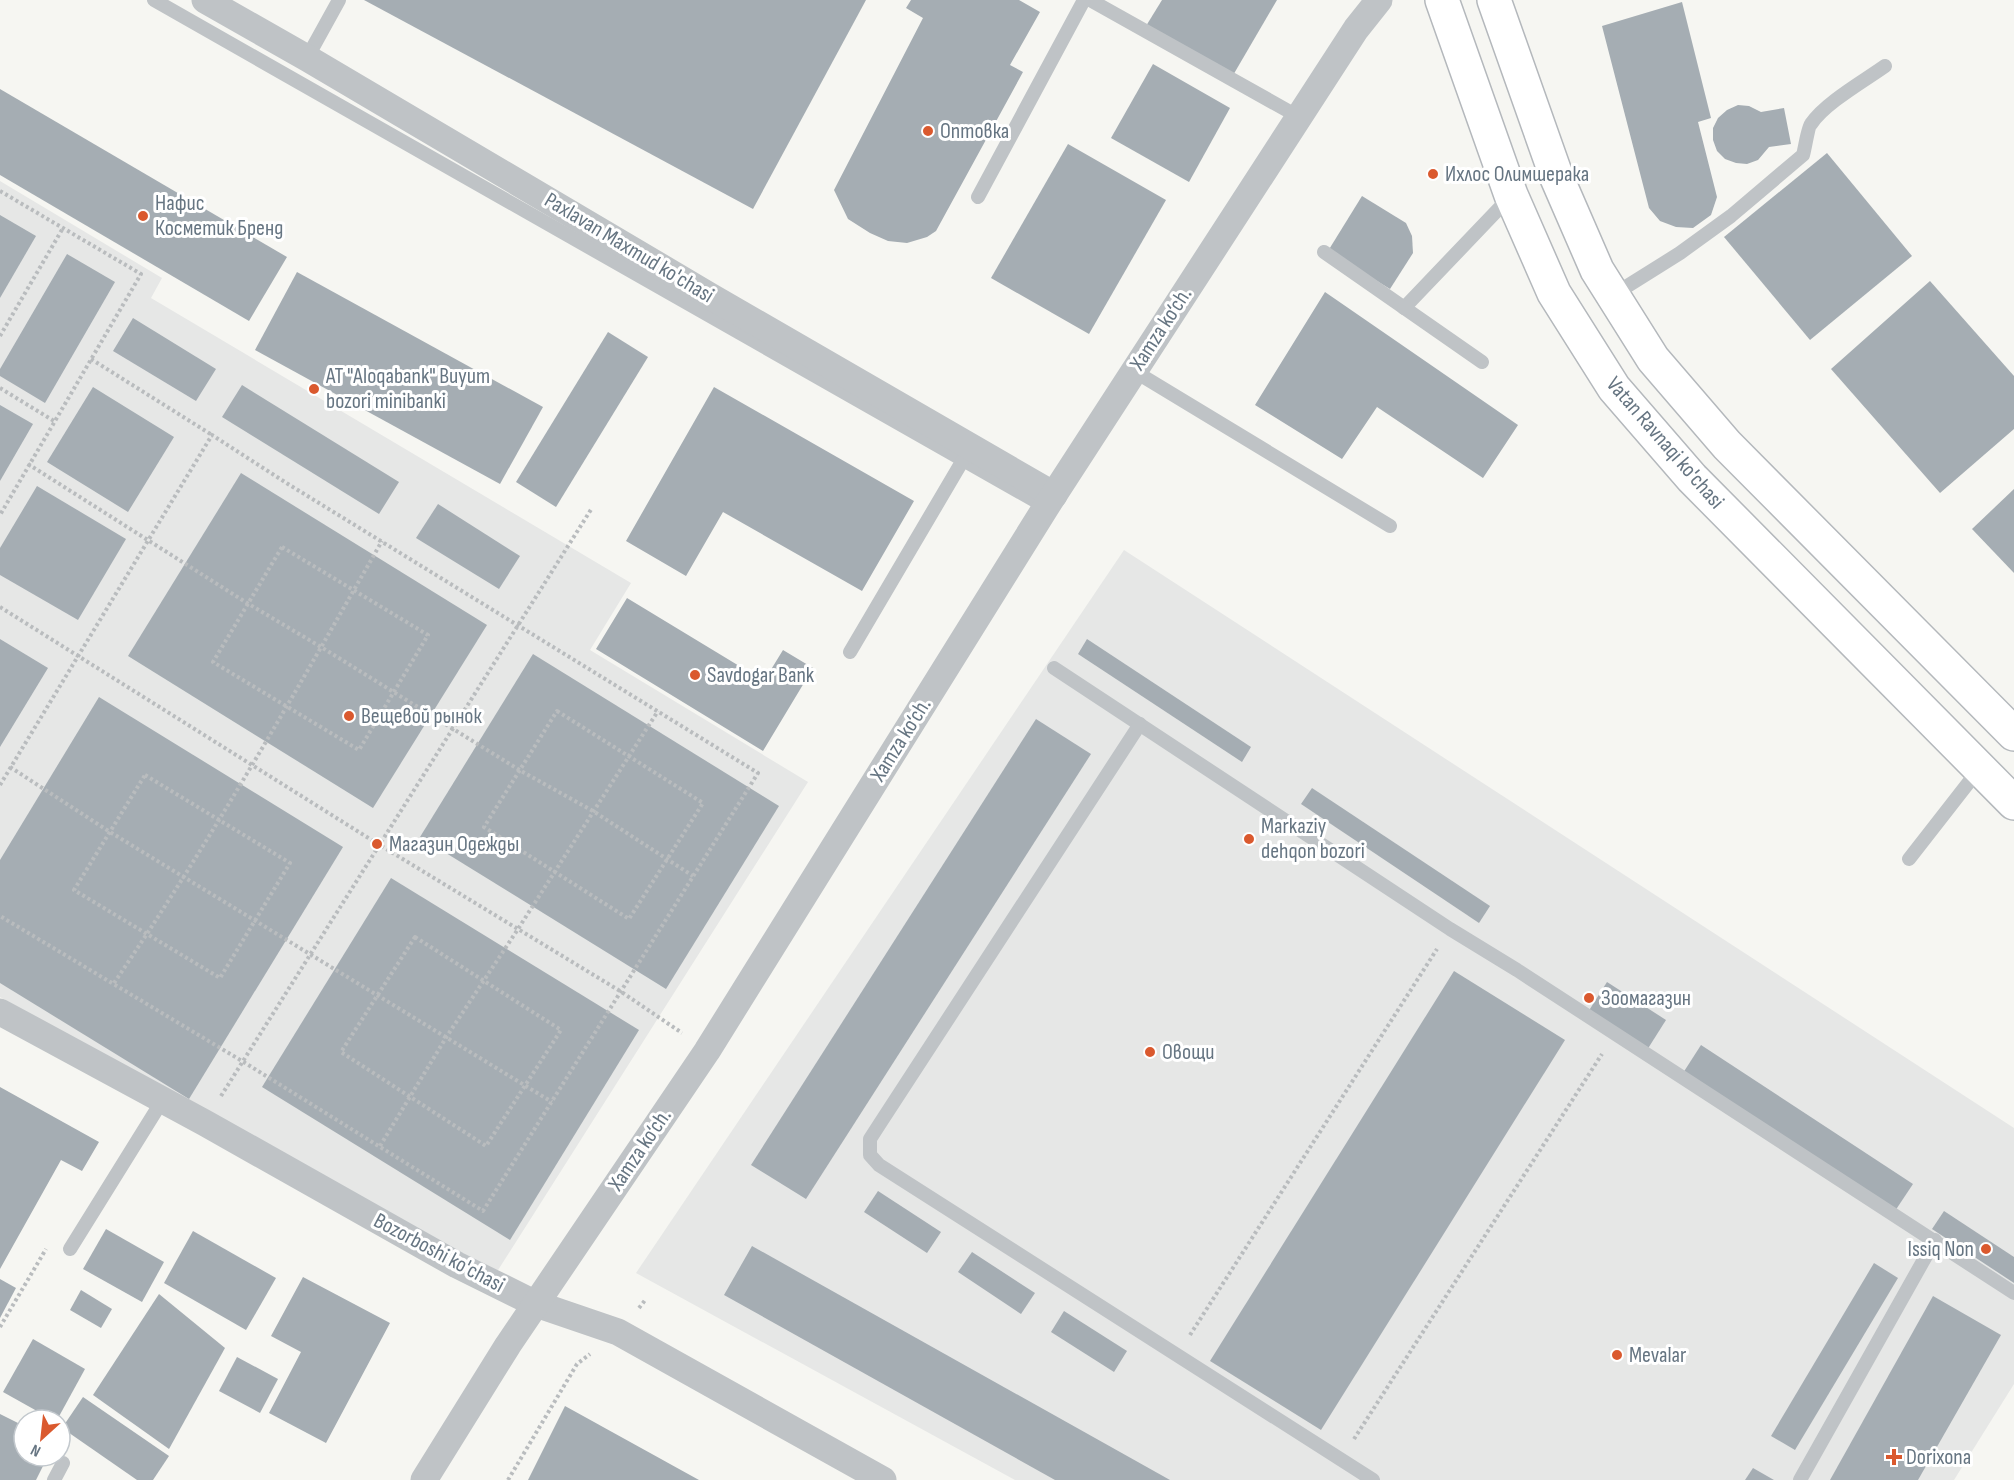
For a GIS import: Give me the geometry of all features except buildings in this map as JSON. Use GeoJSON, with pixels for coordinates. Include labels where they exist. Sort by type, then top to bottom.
{"type":"FeatureCollection","features":[{"type":"Feature","properties":{"kind":"main road","name":"Vatan Ravnaqi ko'chasi"},"geometry":{"type":"LineString","coordinates":[[1442,0],[1511,195],[1554,293],[1614,388],[1692,478],[2014,803]]}},
{"type":"Feature","properties":{"kind":"main road","name":"Vatan Ravnaqi ko'chasi"},"geometry":{"type":"LineString","coordinates":[[1494,0],[1557,178],[1597,270],[1653,359],[1727,445],[2014,734]]}},
{"type":"Feature","properties":{"kind":"street","name":"Paxlavan Maxmud ko'chasi"},"geometry":{"type":"LineString","coordinates":[[204,0],[307,58],[710,296],[1050,501]]}},
{"type":"Feature","properties":{"kind":"street","name":"Xamza ko‘ch."},"geometry":{"type":"LineString","coordinates":[[424,1480],[536,1304],[707,1051],[1050,501],[1356,28],[1379,0]]}},
{"type":"Feature","properties":{"kind":"street","name":"Bozorboshi ko'chasi"},"geometry":{"type":"LineString","coordinates":[[0,1012],[205,1123],[457,1265],[536,1304],[618,1332],[883,1480]]}},
{"type":"Feature","properties":{"kind":"lane"},"geometry":{"type":"LineString","coordinates":[[154,0],[963,460],[1050,501]]}},
{"type":"Feature","properties":{"kind":"lane"},"geometry":{"type":"LineString","coordinates":[[307,58],[339,0]]}},
{"type":"Feature","properties":{"kind":"lane"},"geometry":{"type":"LineString","coordinates":[[978,197],[1084,0]]}},
{"type":"Feature","properties":{"kind":"lane"},"geometry":{"type":"LineString","coordinates":[[1090,0],[1299,117]]}},
{"type":"Feature","properties":{"kind":"lane"},"geometry":{"type":"LineString","coordinates":[[1613,295],[1680,253],[1731,216],[1803,155],[1808,142],[1809,126],[1822,112],[1885,66]]}},
{"type":"Feature","properties":{"kind":"lane"},"geometry":{"type":"LineString","coordinates":[[1404,308],[1511,195]]}},
{"type":"Feature","properties":{"kind":"lane"},"geometry":{"type":"LineString","coordinates":[[1324,252],[1482,362]]}},
{"type":"Feature","properties":{"kind":"lane"},"geometry":{"type":"LineString","coordinates":[[1134,371],[1390,526]]}},
{"type":"Feature","properties":{"kind":"lane"},"geometry":{"type":"LineString","coordinates":[[850,652],[963,460]]}},
{"type":"Feature","properties":{"kind":"lane"},"geometry":{"type":"LineString","coordinates":[[1054,668],[1450,929],[2014,1293]]}},
{"type":"Feature","properties":{"kind":"lane"},"geometry":{"type":"LineString","coordinates":[[1140,724],[870,1139],[870,1155],[879,1165],[1373,1480]]}},
{"type":"Feature","properties":{"kind":"lane"},"geometry":{"type":"LineString","coordinates":[[1909,859],[1980,768]]}},
{"type":"Feature","properties":{"kind":"lane"},"geometry":{"type":"LineString","coordinates":[[70,1249],[162,1101]]}},
{"type":"Feature","properties":{"kind":"lane"},"geometry":{"type":"LineString","coordinates":[[1800,1480],[1935,1240]]}},
{"type":"Feature","properties":{"kind":"path"},"geometry":{"type":"LineString","coordinates":[[0,191],[141,274],[0,515]]}},
{"type":"Feature","properties":{"kind":"path"},"geometry":{"type":"LineString","coordinates":[[0,336],[63,228]]}},
{"type":"Feature","properties":{"kind":"path"},"geometry":{"type":"LineString","coordinates":[[0,916],[242,1061],[483,1211],[758,773],[91,359]]}},
{"type":"Feature","properties":{"kind":"path"},"geometry":{"type":"LineString","coordinates":[[0,388],[54,421]]}},
{"type":"Feature","properties":{"kind":"path"},"geometry":{"type":"LineString","coordinates":[[0,785],[212,435]]}},
{"type":"Feature","properties":{"kind":"path"},"geometry":{"type":"LineString","coordinates":[[28,464],[247,603],[321,646],[521,771],[593,811],[693,876]]}},
{"type":"Feature","properties":{"kind":"path"},"geometry":{"type":"LineString","coordinates":[[205,1123],[378,844],[592,508]]}},
{"type":"Feature","properties":{"kind":"path"},"geometry":{"type":"LineString","coordinates":[[114,983],[253,765],[381,541]]}},
{"type":"Feature","properties":{"kind":"path"},"geometry":{"type":"LineString","coordinates":[[282,547],[354,590],[428,635],[359,750],[213,662],[282,547]]}},
{"type":"Feature","properties":{"kind":"path"},"geometry":{"type":"LineString","coordinates":[[0,607],[378,844],[620,991],[707,1051]]}},
{"type":"Feature","properties":{"kind":"path"},"geometry":{"type":"LineString","coordinates":[[557,711],[703,803],[629,919],[484,827],[521,771],[557,711]]}},
{"type":"Feature","properties":{"kind":"path"},"geometry":{"type":"LineString","coordinates":[[380,1146],[447,1036],[658,711]]}},
{"type":"Feature","properties":{"kind":"path"},"geometry":{"type":"LineString","coordinates":[[10,766],[110,832],[552,1101]]}},
{"type":"Feature","properties":{"kind":"path"},"geometry":{"type":"LineString","coordinates":[[144,775],[218,819],[290,863],[220,978],[74,890],[144,775]]}},
{"type":"Feature","properties":{"kind":"path"},"geometry":{"type":"LineString","coordinates":[[1177,1355],[1450,929]]}},
{"type":"Feature","properties":{"kind":"path"},"geometry":{"type":"LineString","coordinates":[[415,937],[561,1030],[486,1146],[341,1052],[377,996],[415,937]]}},
{"type":"Feature","properties":{"kind":"path"},"geometry":{"type":"LineString","coordinates":[[1340,1460],[1615,1034]]}},
{"type":"Feature","properties":{"kind":"path"},"geometry":{"type":"LineString","coordinates":[[508,1480],[577,1364],[618,1332],[646,1299]]}},
{"type":"Feature","properties":{"kind":"shaded area","name":"Вещевой рынок"},"geometry":{"type":"Polygon","coordinates":[[[0,181],[162,278],[151,298],[631,583],[590,650],[808,782],[493,1278],[0,997],[0,181]]]}},
{"type":"Feature","properties":{"kind":"shaded area","name":"Markaziy dehqon bozori"},"geometry":{"type":"Polygon","coordinates":[[[1124,550],[2014,1128],[2014,1384],[1954,1480],[1015,1480],[636,1273],[1124,550]]]}},
{"type":"Feature","properties":{"kind":"place","name":"Оптовка"},"geometry":{"type":"Point","coordinates":[928,131]}},
{"type":"Feature","properties":{"kind":"place","name":"Ихлос Олимшерака"},"geometry":{"type":"Point","coordinates":[1433,174]}},
{"type":"Feature","properties":{"kind":"place","name":"Нафис Косметик Бренд"},"geometry":{"type":"Point","coordinates":[143,216]}},
{"type":"Feature","properties":{"kind":"place","name":"AT \"Aloqabank\" Buyum bozori minibanki"},"geometry":{"type":"Point","coordinates":[314,389]}},
{"type":"Feature","properties":{"kind":"place","name":"Savdogar Bank"},"geometry":{"type":"Point","coordinates":[695,675]}},
{"type":"Feature","properties":{"kind":"place","name":"Вещевой рынок"},"geometry":{"type":"Point","coordinates":[349,716]}},
{"type":"Feature","properties":{"kind":"place","name":"Markaziy dehqon bozori"},"geometry":{"type":"Point","coordinates":[1249,839]}},
{"type":"Feature","properties":{"kind":"place","name":"Магазин Одежды"},"geometry":{"type":"Point","coordinates":[377,844]}},
{"type":"Feature","properties":{"kind":"place","name":"Зоомагазин"},"geometry":{"type":"Point","coordinates":[1589,998]}},
{"type":"Feature","properties":{"kind":"place","name":"Овощи"},"geometry":{"type":"Point","coordinates":[1150,1052]}},
{"type":"Feature","properties":{"kind":"place","name":"Issiq Non"},"geometry":{"type":"Point","coordinates":[1986,1249]}},
{"type":"Feature","properties":{"kind":"place","name":"Mevalar"},"geometry":{"type":"Point","coordinates":[1617,1355]}},
{"type":"Feature","properties":{"kind":"place","name":"Dorixona"},"geometry":{"type":"Point","coordinates":[1894,1457]}}]}
